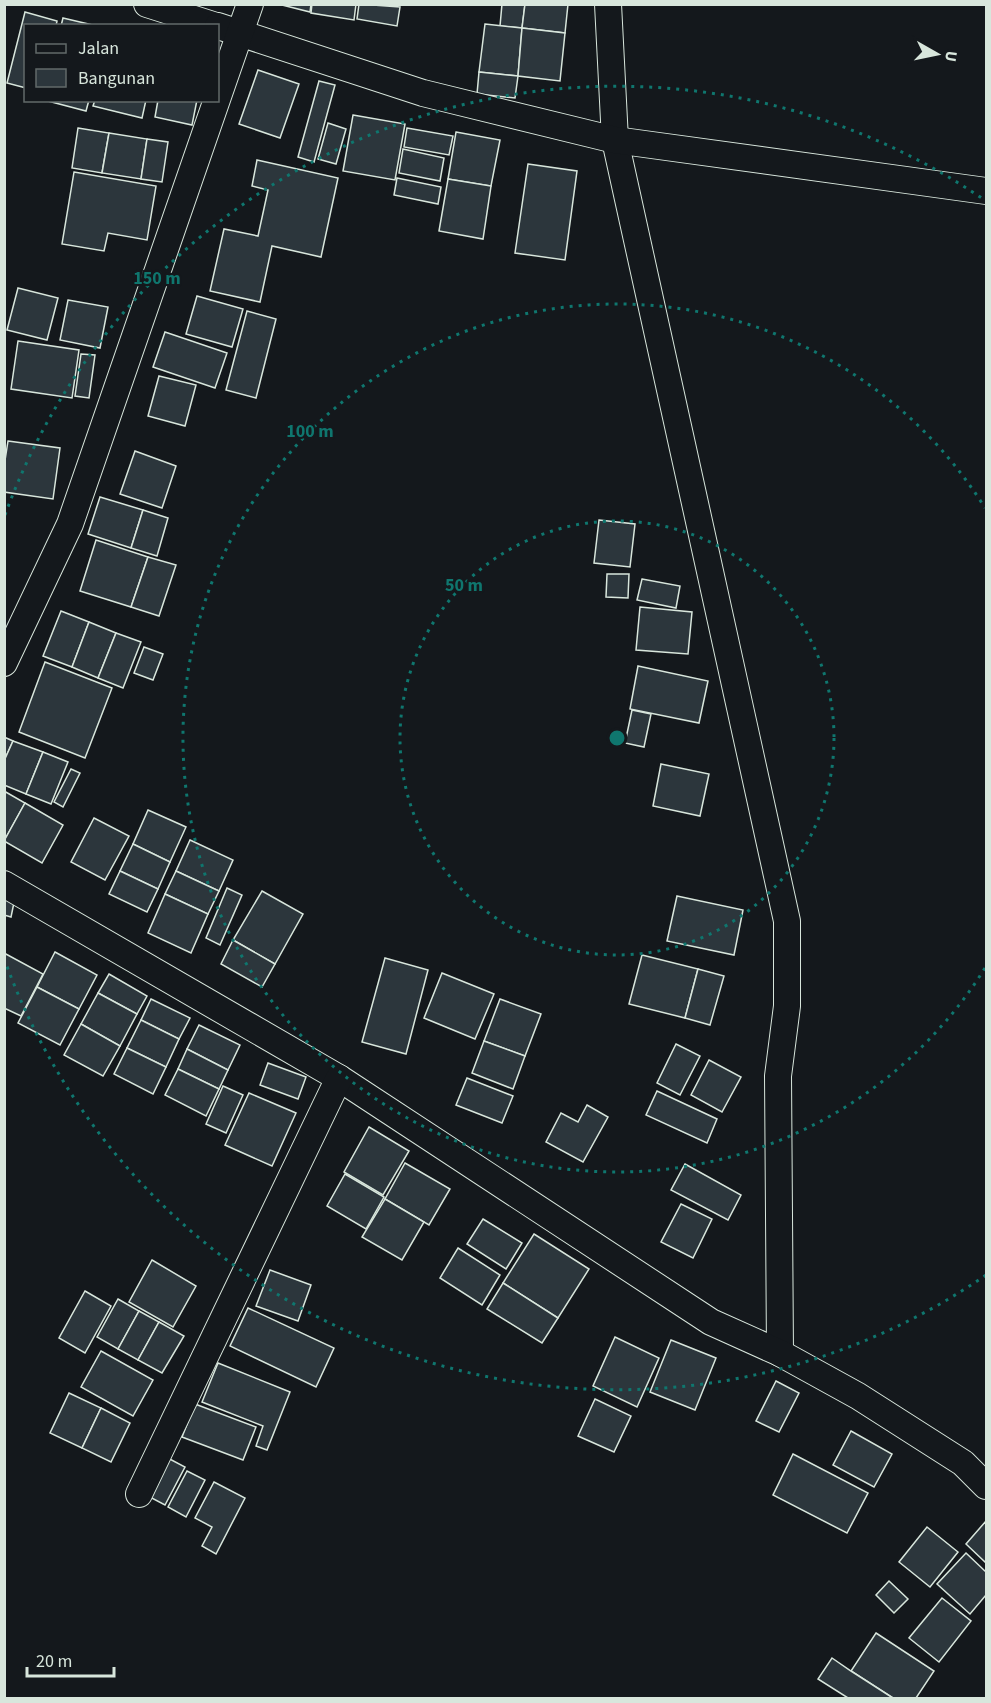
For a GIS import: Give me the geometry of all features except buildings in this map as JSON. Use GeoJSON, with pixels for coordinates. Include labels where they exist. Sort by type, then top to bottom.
{"type":"FeatureCollection","features":[{"type":"Feature","properties":{"kind":"street"},"geometry":{"type":"LineString","coordinates":[[147,4],[212,24]]}},
{"type":"Feature","properties":{"kind":"street"},"geometry":{"type":"LineString","coordinates":[[219,47],[225,28],[250,4]]}},
{"type":"Feature","properties":{"kind":"street"},"geometry":{"type":"LineString","coordinates":[[608,4],[615,140],[787,921],[787,1006],[778,1076],[780,1353]]}},
{"type":"Feature","properties":{"kind":"street"},"geometry":{"type":"LineString","coordinates":[[225,28],[423,93],[615,140],[987,191]]}},
{"type":"Feature","properties":{"kind":"street"},"geometry":{"type":"LineString","coordinates":[[4,663],[70,524],[202,102]]}},
{"type":"Feature","properties":{"kind":"street"},"geometry":{"type":"LineString","coordinates":[[4,884],[339,1078],[711,1322],[780,1353],[858,1396],[963,1463],[987,1486]]}},
{"type":"Feature","properties":{"kind":"street"},"geometry":{"type":"LineString","coordinates":[[139,1494],[339,1078]]}}]}
